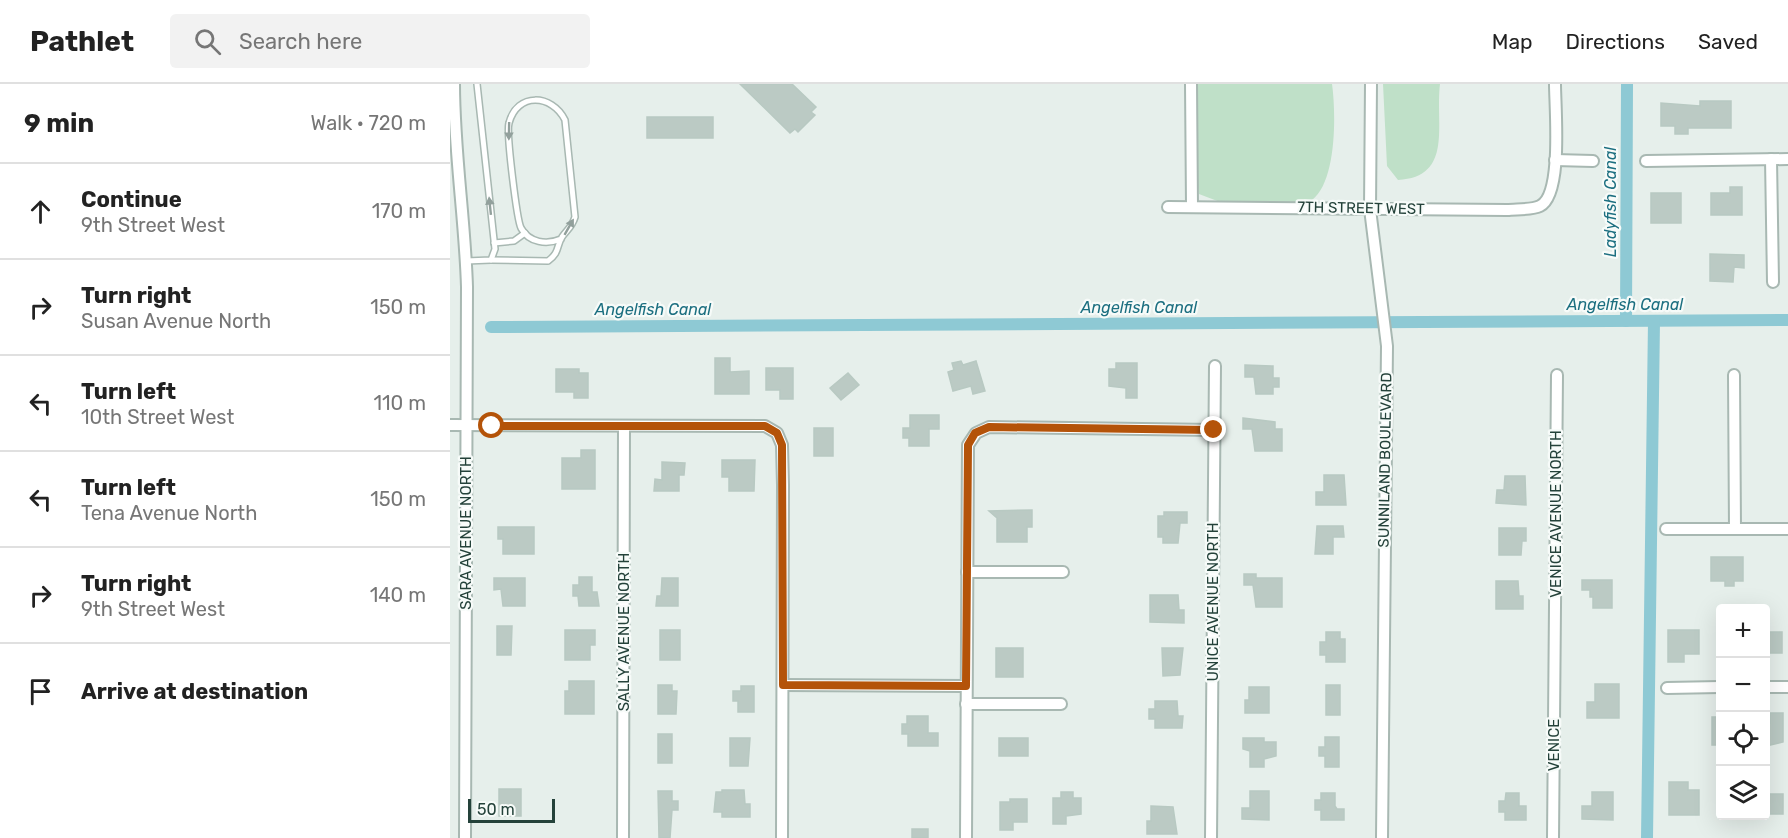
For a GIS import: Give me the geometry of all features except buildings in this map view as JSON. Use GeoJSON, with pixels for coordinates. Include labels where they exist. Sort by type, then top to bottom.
{"type":"FeatureCollection","features":[{"type":"Feature","properties":{"kind":"street","name":"SARA AVENUE NORTH"},"geometry":{"type":"LineString","coordinates":[[454,84],[454,186],[466,261],[465,838]]}},
{"type":"Feature","properties":{"kind":"street"},"geometry":{"type":"LineString","coordinates":[[1191,84],[1192,207]]}},
{"type":"Feature","properties":{"kind":"street","name":"SUNNILAND BOULEVARD"},"geometry":{"type":"LineString","coordinates":[[1371,84],[1370,209],[1387,346],[1382,838]]}},
{"type":"Feature","properties":{"kind":"street"},"geometry":{"type":"LineString","coordinates":[[1555,84],[1555,160],[1593,160]]}},
{"type":"Feature","properties":{"kind":"street"},"geometry":{"type":"LineString","coordinates":[[1771,159],[1773,282]]}},
{"type":"Feature","properties":{"kind":"street"},"geometry":{"type":"LineString","coordinates":[[1646,161],[1788,159]]}},
{"type":"Feature","properties":{"kind":"street","name":"7TH STREET WEST"},"geometry":{"type":"LineString","coordinates":[[1168,207],[1507,210],[1539,207],[1550,198],[1555,160]]}},
{"type":"Feature","properties":{"kind":"street","name":"UNICE AVENUE NORTH"},"geometry":{"type":"LineString","coordinates":[[1211,838],[1215,366]]}},
{"type":"Feature","properties":{"kind":"street","name":"VENICE AVENUE NORTH"},"geometry":{"type":"LineString","coordinates":[[1555,652],[1557,375]]}},
{"type":"Feature","properties":{"kind":"street"},"geometry":{"type":"LineString","coordinates":[[1734,375],[1735,529]]}},
{"type":"Feature","properties":{"kind":"street"},"geometry":{"type":"LineString","coordinates":[[450,425],[765,426],[777,433],[782,445],[783,465],[782,838]]}},
{"type":"Feature","properties":{"kind":"street","name":"SALLY AVENUE NORTH"},"geometry":{"type":"LineString","coordinates":[[623,838],[624,426]]}},
{"type":"Feature","properties":{"kind":"street"},"geometry":{"type":"LineString","coordinates":[[966,838],[968,445],[975,433],[989,427],[1214,430]]}},
{"type":"Feature","properties":{"kind":"street"},"geometry":{"type":"LineString","coordinates":[[1666,529],[1788,529]]}},
{"type":"Feature","properties":{"kind":"street"},"geometry":{"type":"LineString","coordinates":[[967,572],[1063,572]]}},
{"type":"Feature","properties":{"kind":"street","name":"VENICE"},"geometry":{"type":"LineString","coordinates":[[1553,838],[1555,652]]}},
{"type":"Feature","properties":{"kind":"street"},"geometry":{"type":"LineString","coordinates":[[783,685],[966,686]]}},
{"type":"Feature","properties":{"kind":"street"},"geometry":{"type":"LineString","coordinates":[[1667,688],[1716,687]]}},
{"type":"Feature","properties":{"kind":"street"},"geometry":{"type":"LineString","coordinates":[[1770,687],[1788,687]]}},
{"type":"Feature","properties":{"kind":"street"},"geometry":{"type":"LineString","coordinates":[[966,704],[1061,704]]}},
{"type":"Feature","properties":{"kind":"lane"},"geometry":{"type":"LineString","coordinates":[[477,84],[495,243],[491,260]]}},
{"type":"Feature","properties":{"kind":"lane"},"geometry":{"type":"LineString","coordinates":[[538,99],[552,103],[560,110],[565,120],[575,217],[572,226],[561,239],[552,243],[543,243],[525,233],[520,226],[508,126],[518,106],[526,101],[538,99]]}},
{"type":"Feature","properties":{"kind":"lane"},"geometry":{"type":"LineString","coordinates":[[495,243],[514,241],[525,233]]}},
{"type":"Feature","properties":{"kind":"lane"},"geometry":{"type":"LineString","coordinates":[[466,261],[548,261],[560,248],[561,239]]}},
{"type":"Feature","properties":{"kind":"green space"},"geometry":{"type":"Polygon","coordinates":[[[1197,84],[1332,84],[1333,145],[1326,178],[1320,191],[1312,200],[1297,205],[1251,207],[1234,206],[1199,194],[1196,171],[1197,84]]]}},
{"type":"Feature","properties":{"kind":"green space"},"geometry":{"type":"Polygon","coordinates":[[[1383,84],[1440,84],[1438,146],[1435,159],[1416,177],[1398,180],[1387,166],[1383,84]]]}},
{"type":"Feature","properties":{"kind":"waterway","name":"Ladyfish Canal"},"geometry":{"type":"LineString","coordinates":[[1626,321],[1627,84]]}},
{"type":"Feature","properties":{"kind":"waterway","name":"Angelfish Canal"},"geometry":{"type":"LineString","coordinates":[[491,327],[1788,320]]}},
{"type":"Feature","properties":{"kind":"waterway"},"geometry":{"type":"LineString","coordinates":[[1647,838],[1654,321]]}},
{"type":"Feature","properties":{"kind":"route"},"geometry":{"type":"LineString","coordinates":[[492,426],[765,426],[777,433],[782,445],[783,485],[783,685],[966,686],[968,445],[975,433],[989,427],[1214,430]]}}]}
